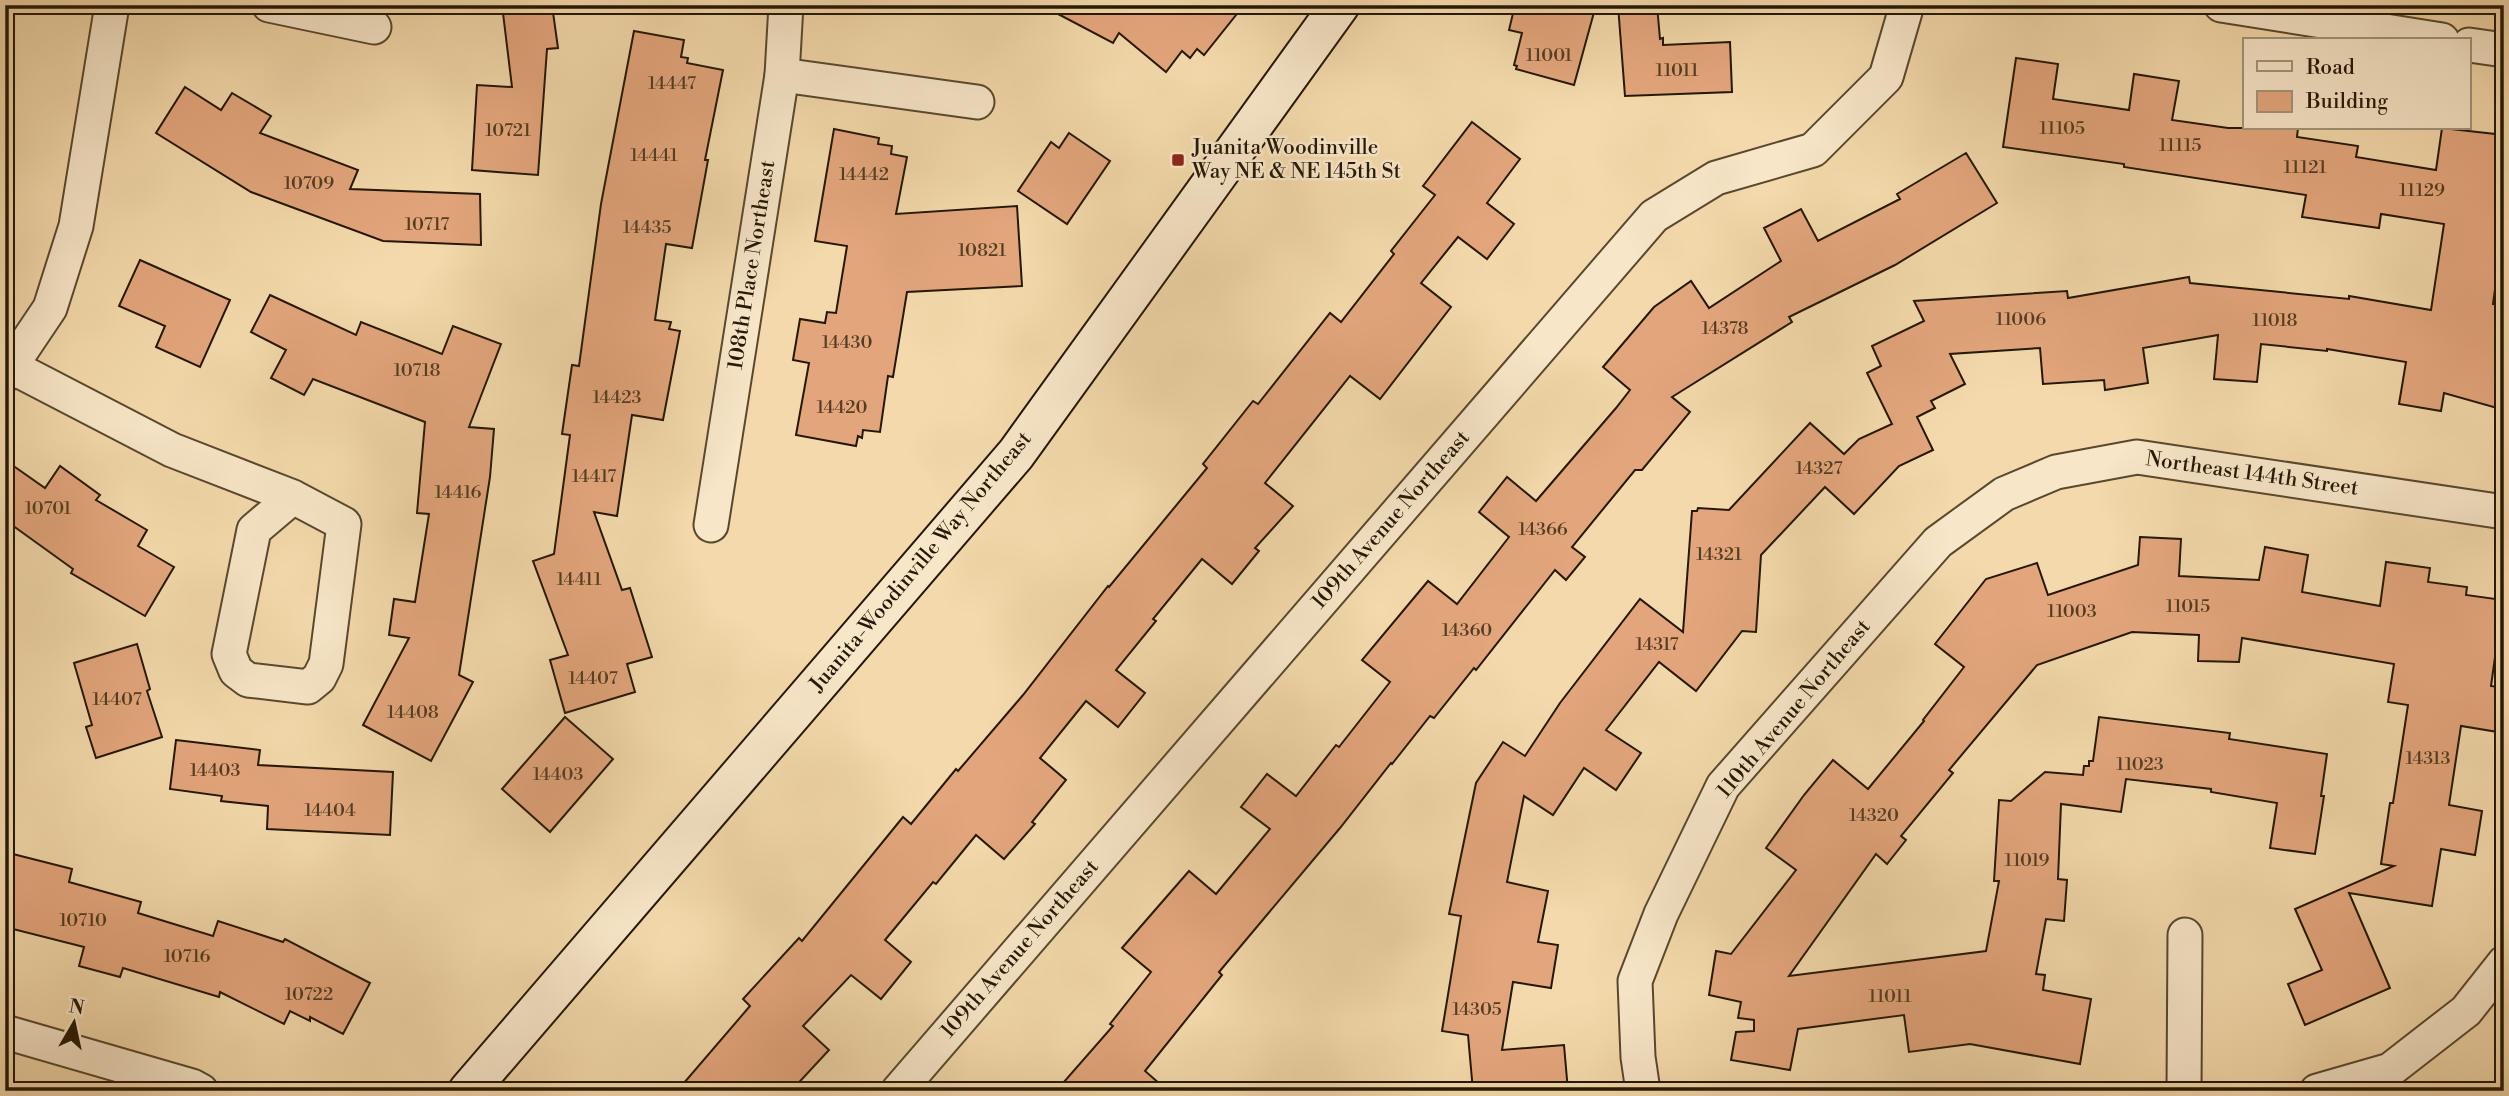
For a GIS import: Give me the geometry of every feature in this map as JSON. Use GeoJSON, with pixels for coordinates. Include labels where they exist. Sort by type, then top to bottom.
{"type":"FeatureCollection","features":[{"type":"Feature","properties":{"kind":"main road","name":"Juanita-Woodinville Way Northeast"},"geometry":{"type":"LineString","coordinates":[[468,1091],[1016,454],[1340,5]]}},
{"type":"Feature","properties":{"kind":"street"},"geometry":{"type":"LineString","coordinates":[[112,5],[76,226],[50,308],[9,371],[172,450],[293,497],[344,524],[326,664],[319,678],[307,687],[248,680],[236,671],[229,654],[254,530],[293,497]]}},
{"type":"Feature","properties":{"kind":"street"},"geometry":{"type":"LineString","coordinates":[[269,5],[374,27]]}},
{"type":"Feature","properties":{"kind":"street","name":"108th Place Northeast"},"geometry":{"type":"LineString","coordinates":[[711,525],[782,75],[786,5]]}},
{"type":"Feature","properties":{"kind":"street","name":"109th Avenue Northeast"},"geometry":{"type":"LineString","coordinates":[[898,1091],[1654,216],[1716,178],[1813,150],[1886,77],[1908,5]]}},
{"type":"Feature","properties":{"kind":"street"},"geometry":{"type":"LineString","coordinates":[[2221,5],[2429,38]]}},
{"type":"Feature","properties":{"kind":"street"},"geometry":{"type":"LineString","coordinates":[[2470,44],[2504,50]]}},
{"type":"Feature","properties":{"kind":"street"},"geometry":{"type":"LineString","coordinates":[[782,75],[977,102]]}},
{"type":"Feature","properties":{"kind":"street","name":"Northeast 144th Street"},"geometry":{"type":"LineString","coordinates":[[2004,494],[2056,472],[2137,457],[2504,512]]}},
{"type":"Feature","properties":{"kind":"street","name":"110th Avenue Northeast"},"geometry":{"type":"LineString","coordinates":[[1643,1091],[1638,1056],[1635,981],[1661,914],[1723,786],[1938,542],[2004,494]]}},
{"type":"Feature","properties":{"kind":"street"},"geometry":{"type":"LineString","coordinates":[[2184,1091],[2185,935]]}},
{"type":"Feature","properties":{"kind":"street"},"geometry":{"type":"LineString","coordinates":[[2317,1091],[2390,1070],[2466,1011],[2504,963]]}},
{"type":"Feature","properties":{"kind":"street"},"geometry":{"type":"LineString","coordinates":[[5,1032],[192,1086],[201,1091]]}},
{"type":"Feature","properties":{"kind":"building"},"geometry":{"type":"Polygon","coordinates":[[[502,5],[552,5],[558,48],[547,49],[538,175],[472,170],[477,85],[512,87],[502,5]]]}},
{"type":"Feature","properties":{"kind":"building"},"geometry":{"type":"Polygon","coordinates":[[[1041,5],[1244,5],[1204,55],[1197,49],[1190,58],[1182,51],[1166,72],[1119,33],[1113,43],[1041,5]]]}},
{"type":"Feature","properties":{"kind":"building"},"geometry":{"type":"Polygon","coordinates":[[[1515,5],[1596,5],[1574,85],[1516,69],[1517,66],[1514,65],[1522,33],[1509,30],[1515,5]]]}},
{"type":"Feature","properties":{"kind":"building"},"geometry":{"type":"Polygon","coordinates":[[[1618,5],[1657,5],[1663,45],[1730,42],[1732,92],[1625,96],[1618,5]]]}},
{"type":"Feature","properties":{"kind":"building"},"geometry":{"type":"Polygon","coordinates":[[[634,31],[684,40],[681,57],[688,58],[687,63],[723,70],[705,160],[708,160],[692,248],[666,244],[655,320],[671,322],[669,329],[680,331],[663,420],[632,415],[617,516],[594,512],[622,590],[630,588],[652,657],[627,664],[635,692],[565,713],[550,660],[568,655],[533,561],[554,554],[570,435],[562,434],[572,365],[579,366],[601,204],[634,31]]]}},
{"type":"Feature","properties":{"kind":"building"},"geometry":{"type":"Polygon","coordinates":[[[2016,58],[2058,64],[2053,99],[2129,110],[2134,74],[2179,81],[2172,120],[2243,130],[2298,130],[2297,137],[2358,146],[2356,157],[2436,170],[2442,130],[2504,135],[2504,223],[2493,304],[2504,307],[2504,410],[2444,393],[2441,411],[2399,404],[2406,362],[2327,349],[2261,344],[2257,382],[2214,379],[2218,335],[2143,348],[2148,383],[2105,390],[2104,380],[2043,384],[2040,348],[1950,354],[1965,384],[1931,401],[1935,408],[1917,417],[1933,450],[1899,466],[1854,514],[1825,487],[1761,555],[1756,632],[1742,631],[1696,691],[1659,662],[1606,730],[1641,753],[1616,790],[1584,768],[1553,815],[1524,796],[1507,882],[1548,891],[1538,942],[1558,945],[1551,988],[1513,982],[1502,1050],[1564,1045],[1568,1091],[1473,1091],[1468,1035],[1442,1031],[1461,916],[1449,914],[1476,783],[1503,742],[1525,756],[1560,703],[1640,599],[1683,632],[1692,511],[1697,511],[1698,508],[1729,510],[1810,423],[1844,454],[1859,439],[1892,424],[1867,373],[1881,366],[1872,346],[1924,321],[1914,301],[2067,291],[2068,298],[2189,277],[2190,283],[2349,299],[2349,296],[2431,310],[2444,224],[2381,214],[2379,228],[2302,217],[2306,195],[2124,167],[2124,164],[2003,147],[2016,58]]]}},
{"type":"Feature","properties":{"kind":"building"},"geometry":{"type":"Polygon","coordinates":[[[185,87],[221,110],[232,93],[271,116],[260,133],[358,170],[350,189],[480,194],[481,245],[383,241],[251,192],[156,133],[185,87]]]}},
{"type":"Feature","properties":{"kind":"building"},"geometry":{"type":"Polygon","coordinates":[[[1472,122],[1520,159],[1487,203],[1514,224],[1487,259],[1458,237],[1421,283],[1451,307],[1380,399],[1350,376],[1265,483],[1293,506],[1255,548],[1259,551],[1232,584],[1202,559],[1153,619],[1156,621],[1116,670],[1145,693],[1118,727],[1086,701],[1040,758],[1066,780],[1032,822],[1035,824],[1004,859],[976,835],[936,884],[933,882],[885,940],[911,962],[881,999],[851,975],[803,1026],[829,1050],[791,1091],[677,1091],[750,1006],[743,999],[799,938],[802,941],[903,817],[911,824],[1023,695],[1108,586],[1207,468],[1203,464],[1253,401],[1258,404],[1330,313],[1341,322],[1394,254],[1391,251],[1435,195],[1423,186],[1472,122]]]}},
{"type":"Feature","properties":{"kind":"building"},"geometry":{"type":"Polygon","coordinates":[[[834,129],[879,138],[878,144],[892,146],[891,154],[907,157],[896,214],[1017,206],[1022,286],[907,292],[893,377],[888,376],[880,432],[863,430],[862,438],[858,436],[856,446],[796,435],[809,363],[793,360],[800,319],[825,323],[827,312],[836,313],[847,246],[815,241],[834,129]]]}},
{"type":"Feature","properties":{"kind":"building"},"geometry":{"type":"Polygon","coordinates":[[[1069,133],[1110,161],[1067,224],[1018,191],[1051,142],[1059,148],[1069,133]]]}},
{"type":"Feature","properties":{"kind":"building"},"geometry":{"type":"Polygon","coordinates":[[[1966,153],[1997,203],[1895,265],[1789,317],[1792,322],[1672,397],[1690,412],[1642,470],[1635,470],[1572,547],[1585,557],[1566,580],[1555,570],[1476,670],[1474,668],[1434,718],[1430,716],[1219,972],[1222,975],[1145,1071],[1168,1091],[1056,1091],[1113,1026],[1110,1024],[1151,972],[1122,948],[1189,871],[1216,894],[1270,829],[1241,807],[1267,774],[1296,796],[1336,745],[1339,747],[1390,682],[1362,660],[1428,581],[1457,604],[1509,537],[1479,512],[1507,477],[1536,501],[1616,408],[1630,390],[1603,367],[1654,307],[1691,281],[1709,308],[1781,261],[1764,228],[1801,209],[1818,241],[1900,199],[1897,194],[1966,153]]]}},
{"type":"Feature","properties":{"kind":"building"},"geometry":{"type":"Polygon","coordinates":[[[140,260],[230,300],[200,367],[156,347],[165,326],[119,306],[140,260]]]}},
{"type":"Feature","properties":{"kind":"building"},"geometry":{"type":"Polygon","coordinates":[[[270,295],[356,335],[361,322],[442,354],[453,326],[501,344],[469,427],[494,429],[490,477],[459,675],[473,682],[431,761],[363,725],[409,638],[389,635],[394,599],[415,602],[429,514],[417,513],[425,422],[313,379],[304,395],[271,378],[286,350],[251,332],[270,295]]]}},
{"type":"Feature","properties":{"kind":"building"},"geometry":{"type":"Polygon","coordinates":[[[5,460],[45,488],[60,466],[100,495],[96,500],[147,530],[138,546],[174,567],[145,616],[71,573],[73,569],[5,520],[5,460]]]}},
{"type":"Feature","properties":{"kind":"building"},"geometry":{"type":"Polygon","coordinates":[[[2140,537],[2181,539],[2179,576],[2259,580],[2265,547],[2308,555],[2302,592],[2380,606],[2386,562],[2430,568],[2428,582],[2467,587],[2466,595],[2503,600],[2491,686],[2504,688],[2498,732],[2461,726],[2449,805],[2482,811],[2475,855],[2441,849],[2432,906],[2349,893],[2390,988],[2305,1025],[2288,984],[2322,970],[2295,909],[2394,866],[2381,864],[2408,705],[2388,702],[2394,664],[2242,638],[2239,662],[2198,661],[2199,635],[2132,632],[2037,665],[1949,770],[1953,773],[1901,836],[1906,840],[1887,864],[1876,854],[1789,976],[1986,951],[1999,881],[1994,881],[1999,800],[2011,801],[2045,772],[2083,775],[2084,766],[2089,766],[2089,761],[2093,761],[2099,717],[2230,733],[2229,739],[2327,754],[2315,854],[2270,848],[2277,803],[2211,792],[2211,789],[2126,779],[2121,812],[2061,804],[2058,879],[2067,880],[2064,921],[2046,919],[2036,974],[2045,975],[2043,990],[2091,999],[2080,1064],[1970,1044],[1909,1052],[1904,1015],[1798,1029],[1790,1070],[1731,1060],[1736,1032],[1754,1031],[1754,1020],[1738,1018],[1741,1002],[1709,995],[1716,951],[1731,954],[1796,870],[1766,848],[1804,795],[1833,760],[1868,789],[1964,667],[1935,644],[1986,579],[2037,563],[2048,595],[2138,565],[2140,537]]]}},
{"type":"Feature","properties":{"kind":"building"},"geometry":{"type":"Polygon","coordinates":[[[137,644],[150,689],[147,691],[162,737],[96,758],[86,727],[92,725],[74,663],[137,644]]]}},
{"type":"Feature","properties":{"kind":"building"},"geometry":{"type":"Polygon","coordinates":[[[565,717],[613,759],[550,832],[502,789],[565,717]]]}},
{"type":"Feature","properties":{"kind":"building"},"geometry":{"type":"Polygon","coordinates":[[[176,740],[260,750],[258,765],[393,772],[390,835],[267,829],[268,806],[221,801],[222,796],[170,789],[176,740]]]}},
{"type":"Feature","properties":{"kind":"building"},"geometry":{"type":"Polygon","coordinates":[[[5,852],[72,869],[69,882],[141,902],[138,913],[213,936],[218,921],[283,942],[285,939],[370,983],[343,1034],[310,1017],[310,1021],[290,1011],[284,1024],[220,992],[219,997],[123,968],[120,977],[79,966],[84,947],[5,927],[5,852]]]}},
{"type":"Feature","properties":{"kind":"place","name":"Juanita Woodinville Way NE & NE 145th St"},"geometry":{"type":"Point","coordinates":[1178,160]}}]}
